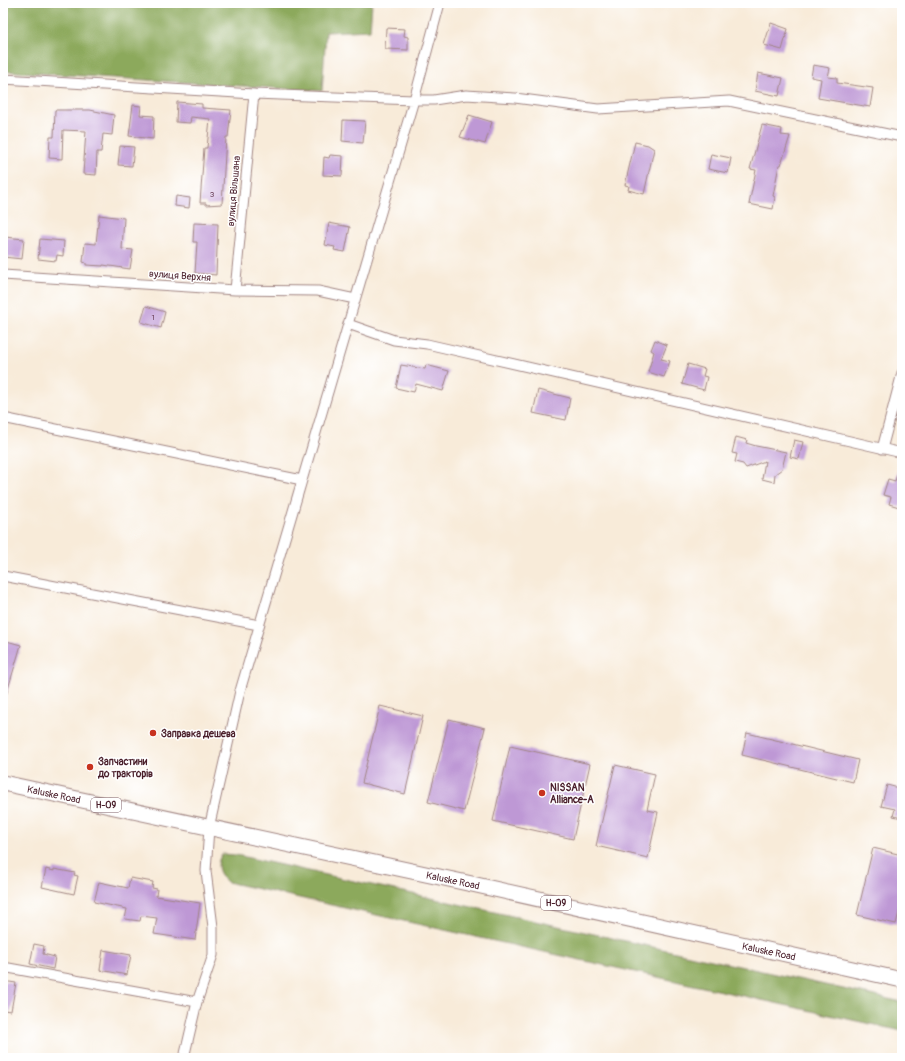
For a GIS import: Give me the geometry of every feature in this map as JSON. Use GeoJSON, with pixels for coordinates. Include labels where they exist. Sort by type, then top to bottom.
{"type":"FeatureCollection","features":[{"type":"Feature","properties":{"kind":"main road","name":"Kaluske Road"},"geometry":{"type":"LineString","coordinates":[[3,783],[902,980]]}},
{"type":"Feature","properties":{"kind":"street"},"geometry":{"type":"LineString","coordinates":[[184,1058],[197,1002],[213,955],[213,927],[206,871],[209,828],[240,691],[414,100],[440,3]]}},
{"type":"Feature","properties":{"kind":"street"},"geometry":{"type":"LineString","coordinates":[[3,79],[254,94],[414,100],[434,100],[466,94],[515,98],[598,109],[729,102],[902,137]]}},
{"type":"Feature","properties":{"kind":"street","name":"вулиця Вільшана"},"geometry":{"type":"LineString","coordinates":[[235,290],[254,94]]}},
{"type":"Feature","properties":{"kind":"street","name":"вулиця Верхня"},"geometry":{"type":"LineString","coordinates":[[3,275],[235,290],[318,290],[355,299]]}},
{"type":"Feature","properties":{"kind":"street"},"geometry":{"type":"LineString","coordinates":[[348,324],[394,340],[427,344],[902,453]]}},
{"type":"Feature","properties":{"kind":"street"},"geometry":{"type":"LineString","coordinates":[[882,448],[902,373]]}},
{"type":"Feature","properties":{"kind":"street"},"geometry":{"type":"LineString","coordinates":[[3,418],[302,480]]}},
{"type":"Feature","properties":{"kind":"street"},"geometry":{"type":"LineString","coordinates":[[3,576],[259,625]]}},
{"type":"Feature","properties":{"kind":"street"},"geometry":{"type":"LineString","coordinates":[[3,967],[197,1002]]}},
{"type":"Feature","properties":{"kind":"green space"},"geometry":{"type":"Polygon","coordinates":[[[3,3],[372,3],[370,30],[326,32],[322,91],[3,71],[3,3]]]}},
{"type":"Feature","properties":{"kind":"green space"},"geometry":{"type":"Polygon","coordinates":[[[222,854],[236,855],[902,1002],[902,1031],[227,882],[218,869],[222,854]]]}},
{"type":"Feature","properties":{"kind":"building"},"geometry":{"type":"Polygon","coordinates":[[[771,23],[788,29],[782,50],[764,45],[771,23]]]}},
{"type":"Feature","properties":{"kind":"building"},"geometry":{"type":"Polygon","coordinates":[[[386,28],[405,29],[404,36],[408,37],[408,50],[385,49],[386,28]]]}},
{"type":"Feature","properties":{"kind":"building"},"geometry":{"type":"Polygon","coordinates":[[[813,65],[830,68],[828,77],[837,78],[837,83],[873,88],[870,107],[818,98],[821,79],[811,77],[813,65]]]}},
{"type":"Feature","properties":{"kind":"building"},"geometry":{"type":"Polygon","coordinates":[[[758,73],[783,78],[779,96],[755,91],[758,73]]]}},
{"type":"Feature","properties":{"kind":"building"},"geometry":{"type":"Polygon","coordinates":[[[177,102],[202,104],[202,108],[231,110],[228,137],[226,137],[222,204],[206,205],[206,203],[200,203],[204,148],[207,148],[210,119],[191,117],[190,123],[176,122],[177,102]]]}},
{"type":"Feature","properties":{"kind":"building"},"geometry":{"type":"Polygon","coordinates":[[[133,105],[141,106],[140,115],[154,116],[153,139],[129,136],[133,105]]]}},
{"type":"Feature","properties":{"kind":"building"},"geometry":{"type":"Polygon","coordinates":[[[55,110],[90,110],[114,115],[112,135],[103,134],[101,152],[97,152],[96,175],[83,174],[86,131],[63,130],[62,159],[49,158],[50,137],[54,137],[55,110]]]}},
{"type":"Feature","properties":{"kind":"building"},"geometry":{"type":"Polygon","coordinates":[[[469,115],[492,122],[485,144],[460,137],[469,115]]]}},
{"type":"Feature","properties":{"kind":"building"},"geometry":{"type":"Polygon","coordinates":[[[343,120],[365,121],[363,143],[342,141],[343,120]]]}},
{"type":"Feature","properties":{"kind":"building"},"geometry":{"type":"Polygon","coordinates":[[[762,125],[782,129],[781,135],[790,136],[781,165],[779,165],[773,196],[775,197],[773,209],[749,204],[756,170],[750,169],[762,125]]]}},
{"type":"Feature","properties":{"kind":"building"},"geometry":{"type":"Polygon","coordinates":[[[635,142],[648,145],[654,149],[644,194],[628,190],[629,186],[625,185],[635,142]]]}},
{"type":"Feature","properties":{"kind":"building"},"geometry":{"type":"Polygon","coordinates":[[[120,146],[134,147],[132,166],[118,165],[120,146]]]}},
{"type":"Feature","properties":{"kind":"building"},"geometry":{"type":"Polygon","coordinates":[[[711,154],[731,158],[728,173],[708,169],[711,154]]]}},
{"type":"Feature","properties":{"kind":"building"},"geometry":{"type":"Polygon","coordinates":[[[330,155],[343,156],[342,176],[323,175],[324,157],[329,158],[330,155]]]}},
{"type":"Feature","properties":{"kind":"building"},"geometry":{"type":"Polygon","coordinates":[[[176,196],[190,198],[189,208],[175,206],[176,196]]]}},
{"type":"Feature","properties":{"kind":"building"},"geometry":{"type":"Polygon","coordinates":[[[99,215],[124,218],[122,249],[133,250],[130,269],[103,265],[86,265],[86,263],[83,262],[85,243],[96,244],[99,215]]]}},
{"type":"Feature","properties":{"kind":"building"},"geometry":{"type":"Polygon","coordinates":[[[194,223],[218,224],[216,275],[195,273],[197,242],[193,242],[194,223]]]}},
{"type":"Feature","properties":{"kind":"building"},"geometry":{"type":"Polygon","coordinates":[[[329,223],[350,227],[345,252],[334,250],[335,247],[325,245],[329,223]]]}},
{"type":"Feature","properties":{"kind":"building"},"geometry":{"type":"Polygon","coordinates":[[[5,237],[24,239],[22,259],[3,257],[5,237]]]}},
{"type":"Feature","properties":{"kind":"building"},"geometry":{"type":"Polygon","coordinates":[[[40,239],[64,241],[63,256],[57,255],[56,261],[38,259],[40,239]]]}},
{"type":"Feature","properties":{"kind":"building"},"geometry":{"type":"Polygon","coordinates":[[[146,306],[165,312],[161,328],[141,322],[146,306]]]}},
{"type":"Feature","properties":{"kind":"building"},"geometry":{"type":"Polygon","coordinates":[[[655,340],[667,345],[661,359],[670,361],[664,377],[648,372],[654,352],[651,350],[655,340]]]}},
{"type":"Feature","properties":{"kind":"building"},"geometry":{"type":"Polygon","coordinates":[[[688,364],[705,369],[703,376],[707,377],[704,390],[682,384],[688,364]]]}},
{"type":"Feature","properties":{"kind":"building"},"geometry":{"type":"Polygon","coordinates":[[[401,365],[425,369],[426,365],[449,371],[443,391],[416,384],[414,392],[396,388],[401,365]]]}},
{"type":"Feature","properties":{"kind":"building"},"geometry":{"type":"Polygon","coordinates":[[[538,390],[570,398],[566,420],[533,413],[538,390]]]}},
{"type":"Feature","properties":{"kind":"building"},"geometry":{"type":"Polygon","coordinates":[[[736,437],[747,440],[746,443],[756,446],[786,452],[782,469],[775,474],[774,482],[762,479],[765,461],[746,468],[743,464],[735,462],[737,454],[732,453],[736,437]]]}},
{"type":"Feature","properties":{"kind":"building"},"geometry":{"type":"Polygon","coordinates":[[[794,440],[803,442],[799,459],[790,457],[794,440]]]}},
{"type":"Feature","properties":{"kind":"building"},"geometry":{"type":"Polygon","coordinates":[[[900,466],[902,466],[902,503],[899,507],[889,504],[891,497],[883,495],[888,479],[895,481],[900,466]]]}},
{"type":"Feature","properties":{"kind":"building"},"geometry":{"type":"Polygon","coordinates":[[[3,640],[21,645],[5,699],[3,699],[3,640]]]}},
{"type":"Feature","properties":{"kind":"building"},"geometry":{"type":"Polygon","coordinates":[[[380,706],[423,716],[405,794],[362,783],[380,706]]]}},
{"type":"Feature","properties":{"kind":"building"},"geometry":{"type":"Polygon","coordinates":[[[449,719],[485,728],[464,811],[428,802],[449,719]]]}},
{"type":"Feature","properties":{"kind":"building"},"geometry":{"type":"Polygon","coordinates":[[[747,733],[858,760],[853,782],[742,755],[747,733]]]}},
{"type":"Feature","properties":{"kind":"building","name":"NISSAN Alliance-A"},"geometry":{"type":"Polygon","coordinates":[[[510,746],[590,764],[573,839],[493,821],[510,746]]]}},
{"type":"Feature","properties":{"kind":"building"},"geometry":{"type":"Polygon","coordinates":[[[615,765],[655,774],[647,810],[658,812],[648,858],[596,846],[615,765]]]}},
{"type":"Feature","properties":{"kind":"building"},"geometry":{"type":"Polygon","coordinates":[[[887,785],[902,789],[902,818],[893,816],[895,809],[881,806],[887,785]]]}},
{"type":"Feature","properties":{"kind":"building"},"geometry":{"type":"Polygon","coordinates":[[[873,848],[902,855],[902,900],[896,924],[857,915],[873,848]]]}},
{"type":"Feature","properties":{"kind":"building"},"geometry":{"type":"Polygon","coordinates":[[[46,869],[75,873],[74,875],[78,876],[74,894],[42,887],[46,869]]]}},
{"type":"Feature","properties":{"kind":"building"},"geometry":{"type":"Polygon","coordinates":[[[130,878],[153,882],[152,888],[157,889],[156,896],[200,903],[195,940],[154,934],[157,918],[141,916],[140,921],[125,919],[127,909],[94,902],[99,882],[128,888],[130,878]]]}},
{"type":"Feature","properties":{"kind":"building"},"geometry":{"type":"Polygon","coordinates":[[[34,944],[44,946],[43,954],[55,957],[53,969],[30,964],[34,944]]]}},
{"type":"Feature","properties":{"kind":"building"},"geometry":{"type":"Polygon","coordinates":[[[103,950],[131,955],[127,975],[100,970],[103,950]]]}},
{"type":"Feature","properties":{"kind":"building"},"geometry":{"type":"Polygon","coordinates":[[[3,981],[16,983],[11,1011],[3,1010],[3,981]]]}},
{"type":"Feature","properties":{"kind":"place","name":"Заправка дешева"},"geometry":{"type":"Point","coordinates":[153,733]}},
{"type":"Feature","properties":{"kind":"place","name":"Запчастини до тракторів"},"geometry":{"type":"Point","coordinates":[90,767]}},
{"type":"Feature","properties":{"kind":"place","name":"NISSAN Alliance-A"},"geometry":{"type":"Point","coordinates":[542,793]}}]}
